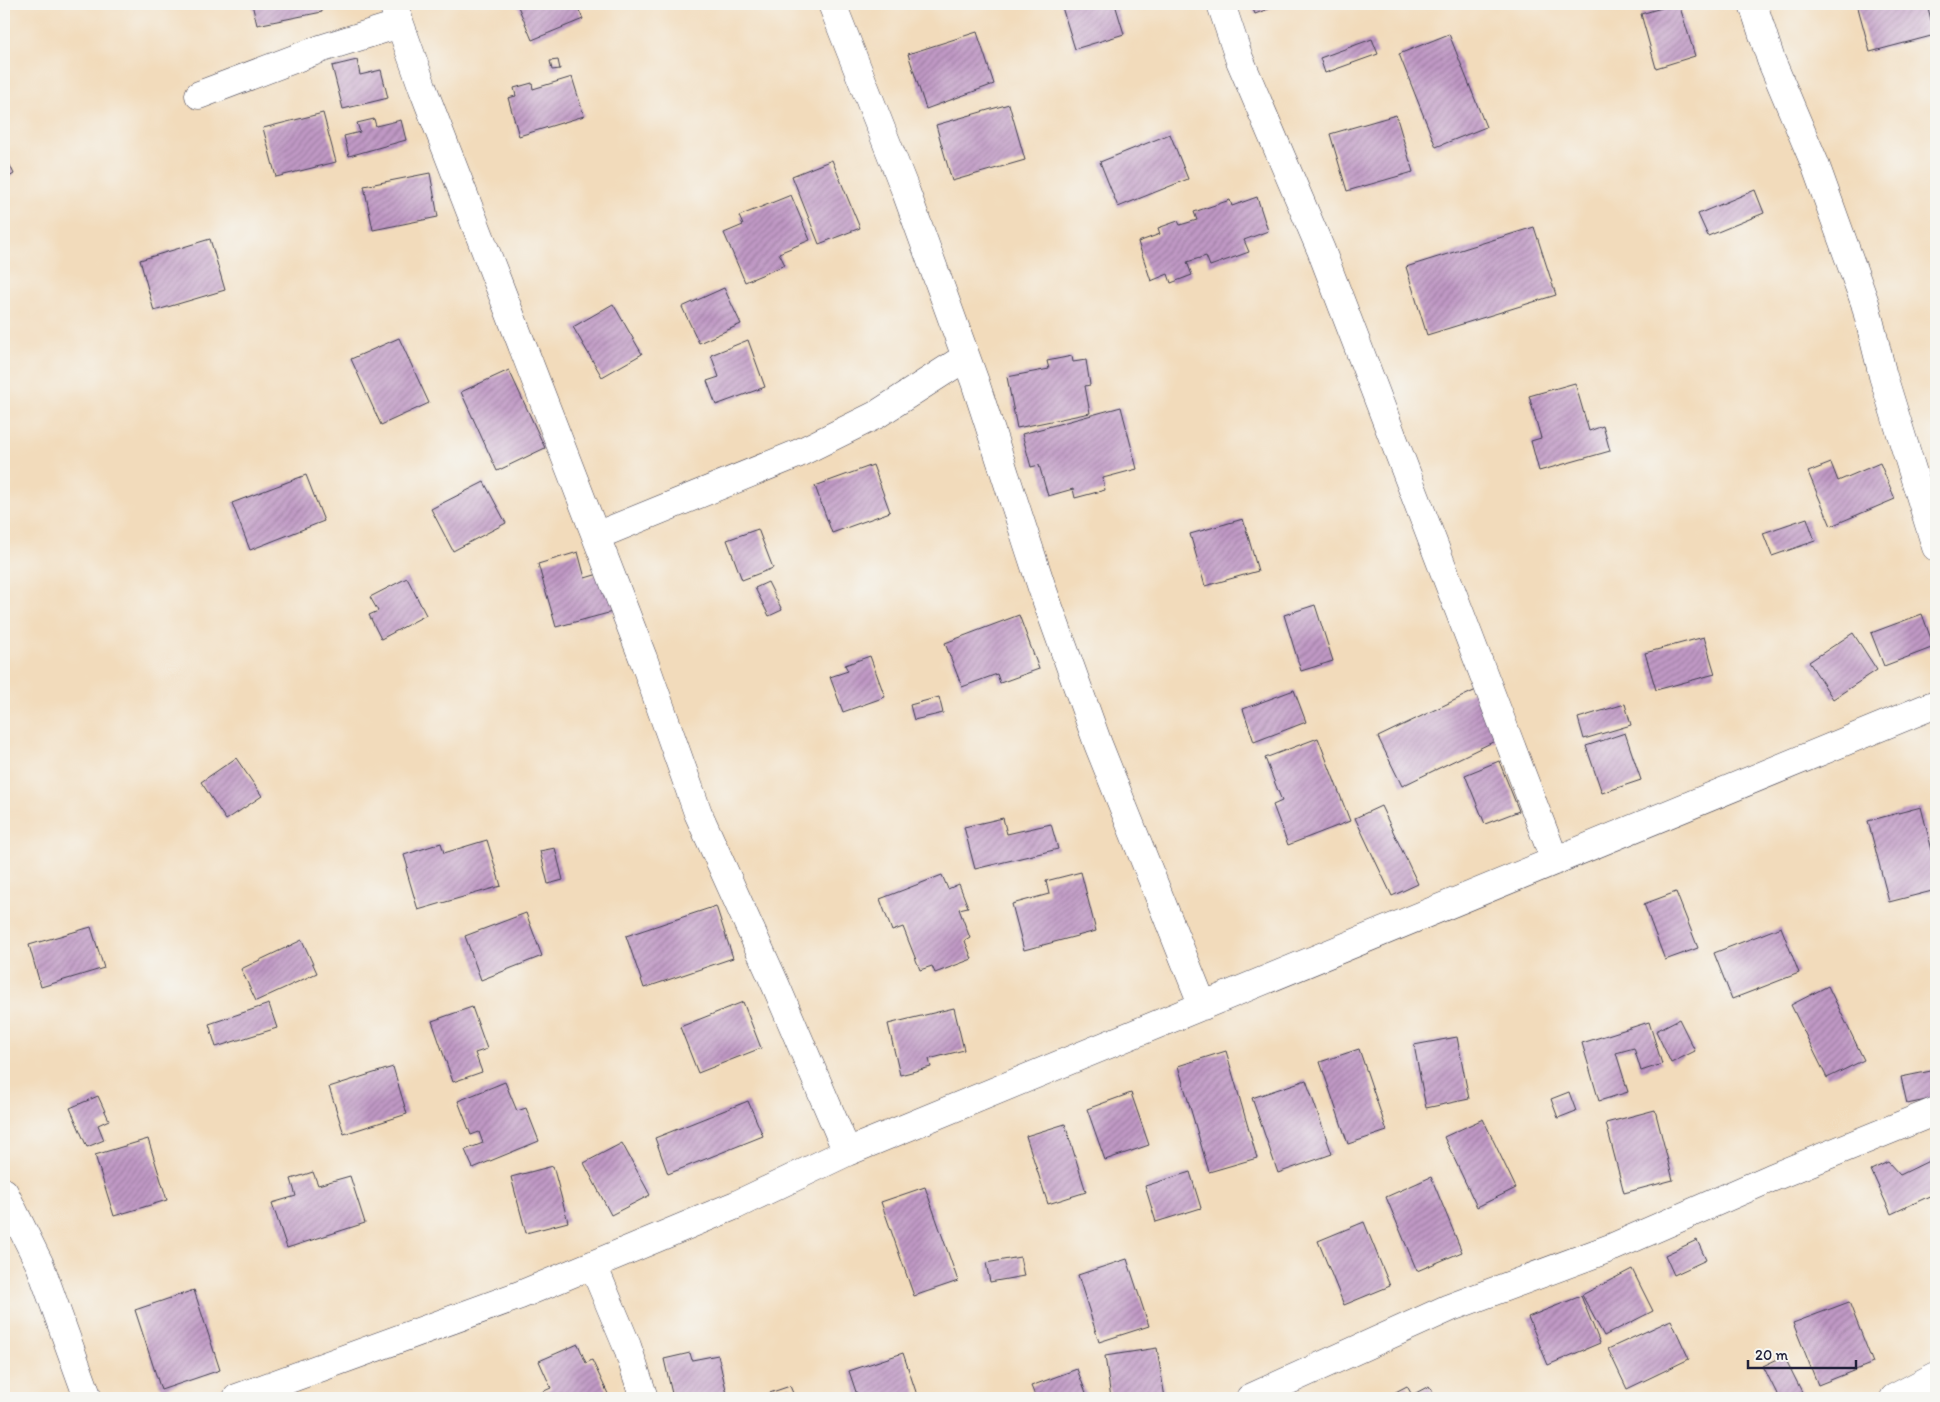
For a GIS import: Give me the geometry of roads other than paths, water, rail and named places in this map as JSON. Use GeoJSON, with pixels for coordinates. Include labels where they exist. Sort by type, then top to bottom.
{"type":"FeatureCollection","features":[{"type":"Feature","properties":{"kind":"street"},"geometry":{"type":"LineString","coordinates":[[832,4],[906,192],[966,357],[1042,588],[1098,744],[1203,1006]]}},
{"type":"Feature","properties":{"kind":"street"},"geometry":{"type":"LineString","coordinates":[[1221,4],[1239,58],[1324,259],[1555,861]]}},
{"type":"Feature","properties":{"kind":"street"},"geometry":{"type":"LineString","coordinates":[[1753,4],[1771,60],[1815,164],[1865,303],[1883,376],[1936,547]]}},
{"type":"Feature","properties":{"kind":"street"},"geometry":{"type":"LineString","coordinates":[[200,95],[323,48],[397,14],[423,90],[643,658],[698,813],[776,986],[847,1152]]}},
{"type":"Feature","properties":{"kind":"street"},"geometry":{"type":"LineString","coordinates":[[596,536],[815,445],[876,415],[966,357]]}},
{"type":"Feature","properties":{"kind":"street"},"geometry":{"type":"LineString","coordinates":[[236,1398],[520,1294],[736,1205],[847,1152],[1936,704]]}},
{"type":"Feature","properties":{"kind":"street"},"geometry":{"type":"LineString","coordinates":[[1250,1398],[1449,1308],[1613,1246],[1771,1178],[1936,1111]]}},
{"type":"Feature","properties":{"kind":"street"},"geometry":{"type":"LineString","coordinates":[[4,1192],[40,1265],[88,1398]]}},
{"type":"Feature","properties":{"kind":"street"},"geometry":{"type":"LineString","coordinates":[[593,1264],[627,1346],[644,1398]]}},
{"type":"Feature","properties":{"kind":"street"},"geometry":{"type":"LineString","coordinates":[[1894,1398],[1936,1376]]}}]}
